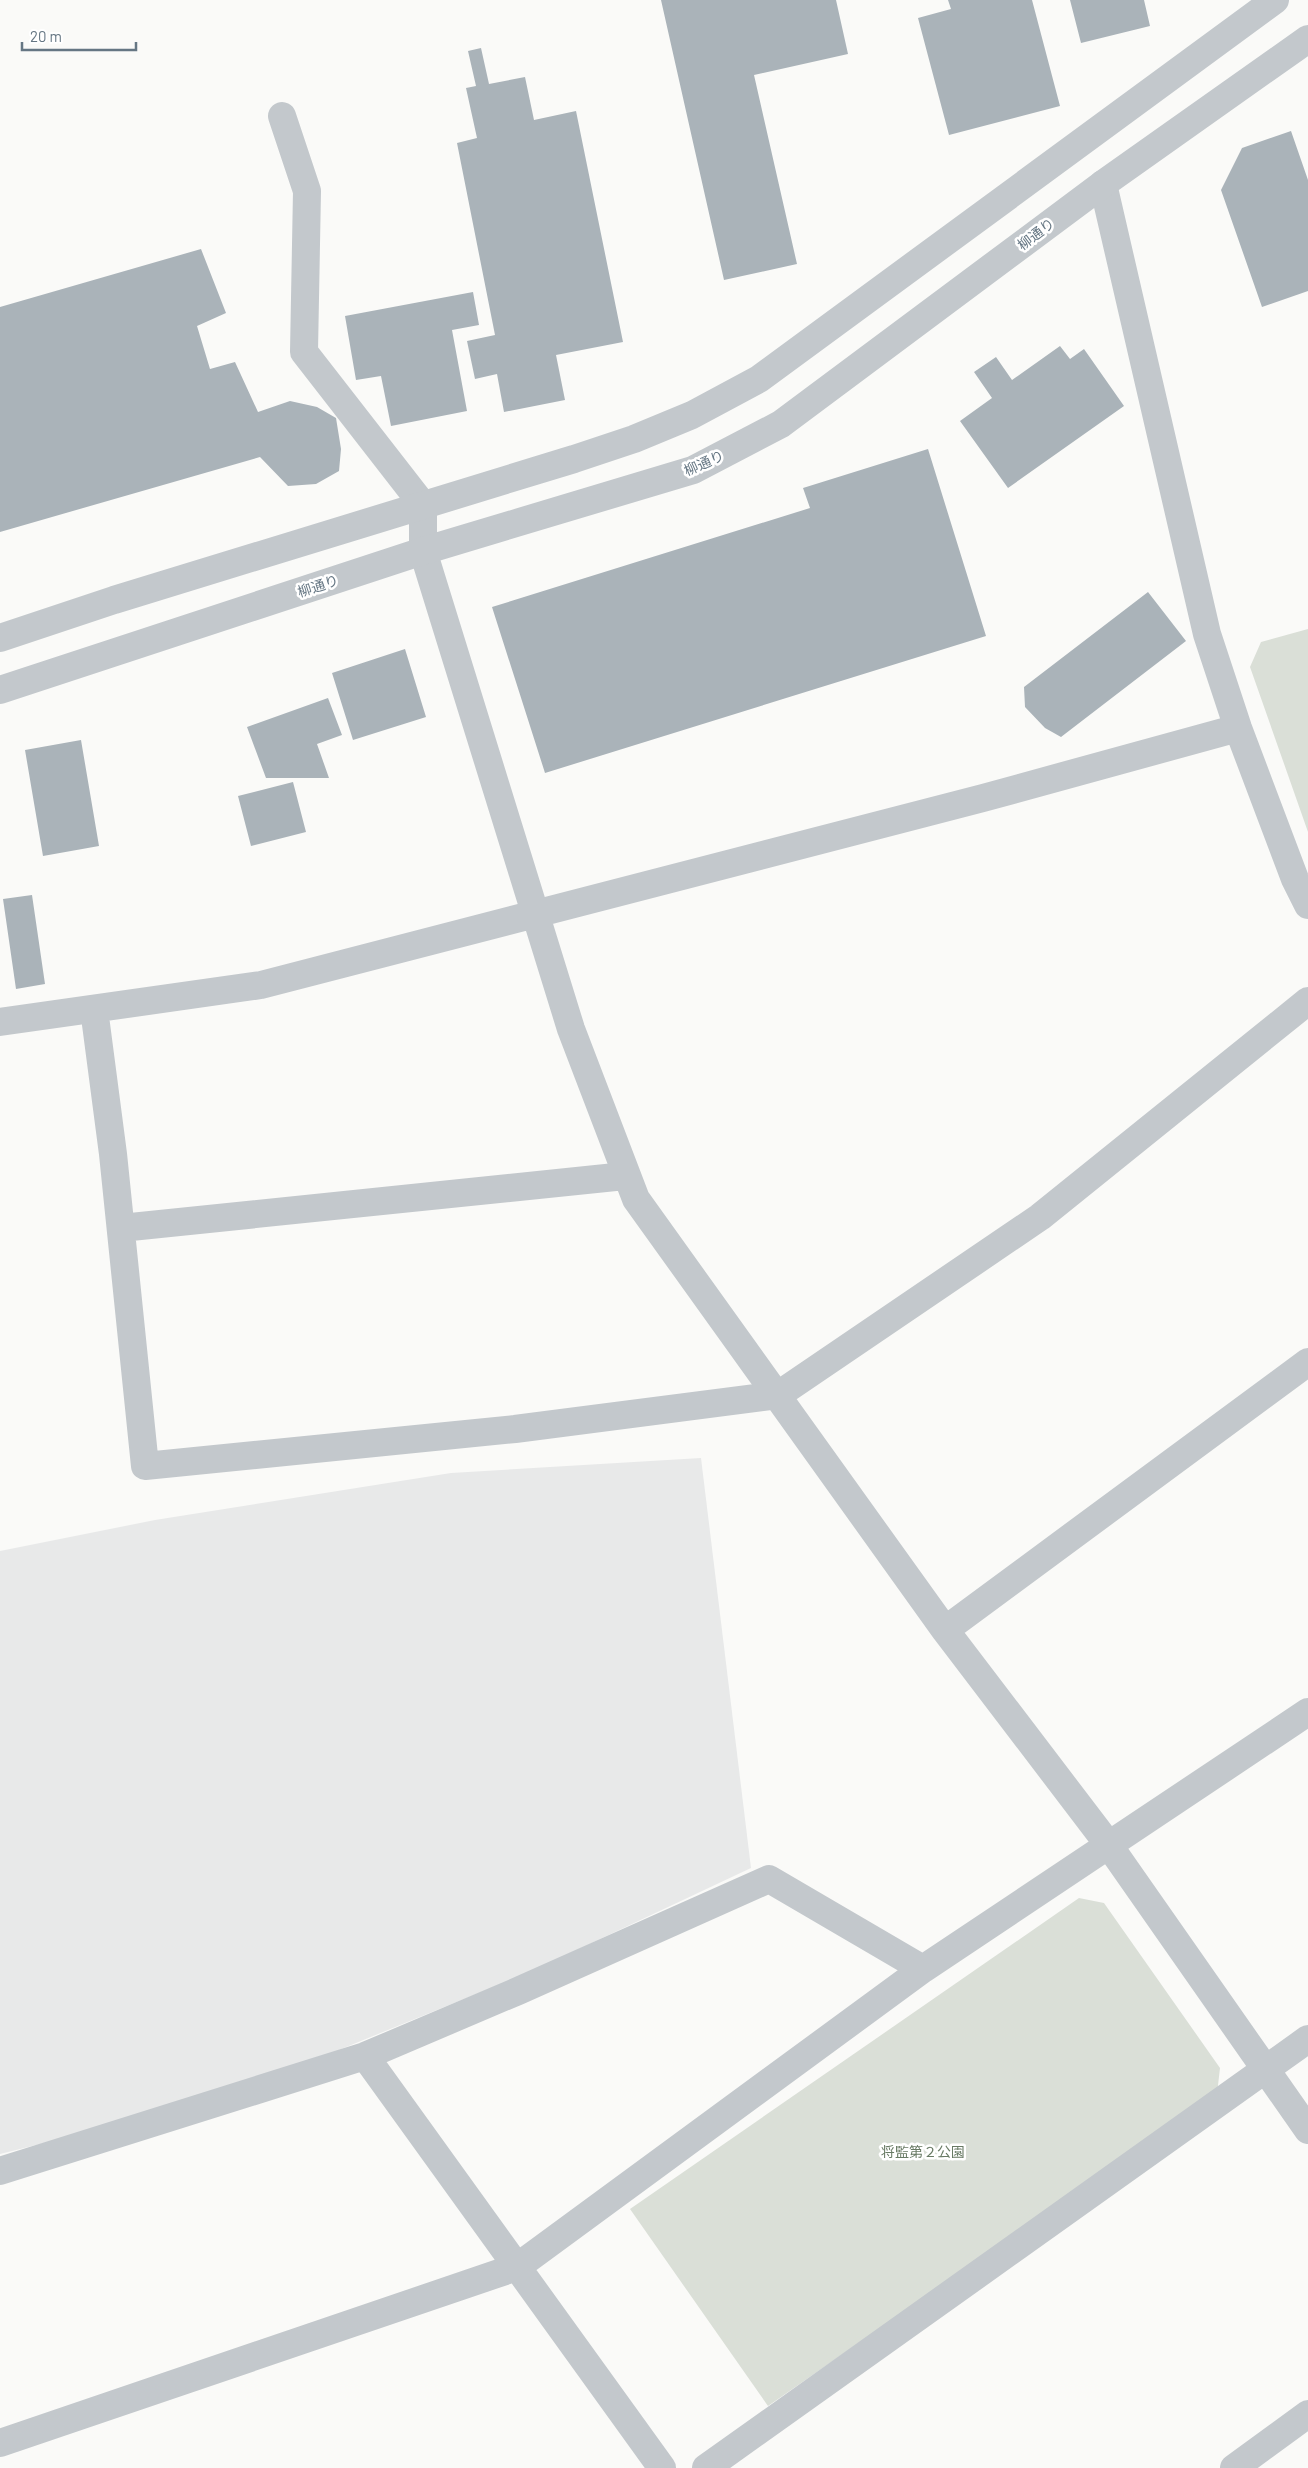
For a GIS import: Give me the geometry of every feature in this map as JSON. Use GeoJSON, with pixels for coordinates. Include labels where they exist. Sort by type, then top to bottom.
{"type":"FeatureCollection","features":[{"type":"Feature","properties":{"kind":"street"},"geometry":{"type":"LineString","coordinates":[[0,638],[634,439],[692,415],[759,379],[1275,0]]}},
{"type":"Feature","properties":{"kind":"street","name":"柳通り"},"geometry":{"type":"LineString","coordinates":[[0,690],[423,551],[693,470],[782,424],[1103,184],[1308,39]]}},
{"type":"Feature","properties":{"kind":"street"},"geometry":{"type":"LineString","coordinates":[[282,116],[307,191],[304,352],[422,505],[423,551],[534,914],[571,1029],[625,1176],[636,1199],[945,1630],[1108,1844],[1308,2130]]}},
{"type":"Feature","properties":{"kind":"street"},"geometry":{"type":"LineString","coordinates":[[1103,184],[1207,634],[1238,728],[1296,879],[1308,904]]}},
{"type":"Feature","properties":{"kind":"street"},"geometry":{"type":"LineString","coordinates":[[0,1022],[261,986],[992,795],[1238,728]]}},
{"type":"Feature","properties":{"kind":"street"},"geometry":{"type":"LineString","coordinates":[[94,1009],[121,1228],[145,1466],[515,1429],[778,1395],[1040,1218],[1308,1001]]}},
{"type":"Feature","properties":{"kind":"street"},"geometry":{"type":"LineString","coordinates":[[121,1228],[625,1176]]}},
{"type":"Feature","properties":{"kind":"street"},"geometry":{"type":"LineString","coordinates":[[945,1630],[1308,1362]]}},
{"type":"Feature","properties":{"kind":"street"},"geometry":{"type":"LineString","coordinates":[[0,2443],[517,2267],[923,1969],[1308,1712]]}},
{"type":"Feature","properties":{"kind":"street"},"geometry":{"type":"LineString","coordinates":[[0,2171],[365,2056],[518,1992],[769,1879],[923,1969]]}},
{"type":"Feature","properties":{"kind":"street"},"geometry":{"type":"LineString","coordinates":[[706,2468],[1308,2039]]}},
{"type":"Feature","properties":{"kind":"street"},"geometry":{"type":"LineString","coordinates":[[365,2056],[662,2468]]}},
{"type":"Feature","properties":{"kind":"street"},"geometry":{"type":"LineString","coordinates":[[1234,2468],[1308,2414]]}},
{"type":"Feature","properties":{"kind":"shaded area"},"geometry":{"type":"Polygon","coordinates":[[[701,1458],[751,1868],[530,1972],[307,2063],[125,2123],[0,2154],[0,1551],[155,1520],[451,1473],[701,1458]]]}},
{"type":"Feature","properties":{"kind":"green space"},"geometry":{"type":"Polygon","coordinates":[[[1308,629],[1308,832],[1250,667],[1261,642],[1308,629]]]}},
{"type":"Feature","properties":{"kind":"green space","name":"将監第２公園"},"geometry":{"type":"Polygon","coordinates":[[[1079,1898],[1104,1903],[1220,2068],[1217,2094],[768,2406],[630,2209],[1079,1898]]]}},
{"type":"Feature","properties":{"kind":"building"},"geometry":{"type":"Polygon","coordinates":[[[661,0],[836,0],[848,54],[754,75],[797,264],[724,280],[661,0]]]}},
{"type":"Feature","properties":{"kind":"building"},"geometry":{"type":"Polygon","coordinates":[[[948,0],[1032,0],[1060,106],[949,135],[918,18],[951,9],[948,0]]]}},
{"type":"Feature","properties":{"kind":"building"},"geometry":{"type":"Polygon","coordinates":[[[1070,0],[1144,0],[1150,26],[1081,43],[1070,0]]]}},
{"type":"Feature","properties":{"kind":"building"},"geometry":{"type":"Polygon","coordinates":[[[481,48],[489,84],[525,77],[534,120],[576,111],[623,342],[556,355],[565,400],[504,412],[497,374],[475,379],[467,341],[495,335],[457,143],[477,138],[466,88],[476,86],[468,51],[481,48]]]}},
{"type":"Feature","properties":{"kind":"building"},"geometry":{"type":"Polygon","coordinates":[[[1291,131],[1308,180],[1308,291],[1262,307],[1221,190],[1242,148],[1291,131]]]}},
{"type":"Feature","properties":{"kind":"building"},"geometry":{"type":"Polygon","coordinates":[[[201,249],[226,313],[197,326],[210,369],[235,362],[258,412],[290,401],[317,407],[336,418],[341,449],[339,471],[316,484],[288,486],[260,457],[0,532],[0,307],[201,249]]]}},
{"type":"Feature","properties":{"kind":"building"},"geometry":{"type":"Polygon","coordinates":[[[473,292],[479,325],[452,330],[467,411],[391,426],[381,376],[356,380],[345,316],[473,292]]]}},
{"type":"Feature","properties":{"kind":"building"},"geometry":{"type":"Polygon","coordinates":[[[1060,346],[1070,359],[1084,349],[1124,406],[1008,488],[960,421],[992,398],[974,372],[996,357],[1012,380],[1060,346]]]}},
{"type":"Feature","properties":{"kind":"building"},"geometry":{"type":"Polygon","coordinates":[[[928,449],[986,636],[545,773],[492,607],[810,508],[803,488],[928,449]]]}},
{"type":"Feature","properties":{"kind":"building"},"geometry":{"type":"Polygon","coordinates":[[[1148,592],[1186,641],[1061,737],[1045,728],[1025,707],[1024,687],[1148,592]]]}},
{"type":"Feature","properties":{"kind":"building"},"geometry":{"type":"Polygon","coordinates":[[[405,649],[426,717],[353,740],[332,673],[405,649]]]}},
{"type":"Feature","properties":{"kind":"building"},"geometry":{"type":"Polygon","coordinates":[[[328,698],[342,735],[317,744],[329,778],[266,778],[247,727],[328,698]]]}},
{"type":"Feature","properties":{"kind":"building"},"geometry":{"type":"Polygon","coordinates":[[[81,740],[99,846],[43,856],[25,750],[81,740]]]}},
{"type":"Feature","properties":{"kind":"building"},"geometry":{"type":"Polygon","coordinates":[[[293,782],[306,832],[251,846],[238,796],[293,782]]]}},
{"type":"Feature","properties":{"kind":"building"},"geometry":{"type":"Polygon","coordinates":[[[32,895],[45,984],[16,989],[3,899],[32,895]]]}}]}
